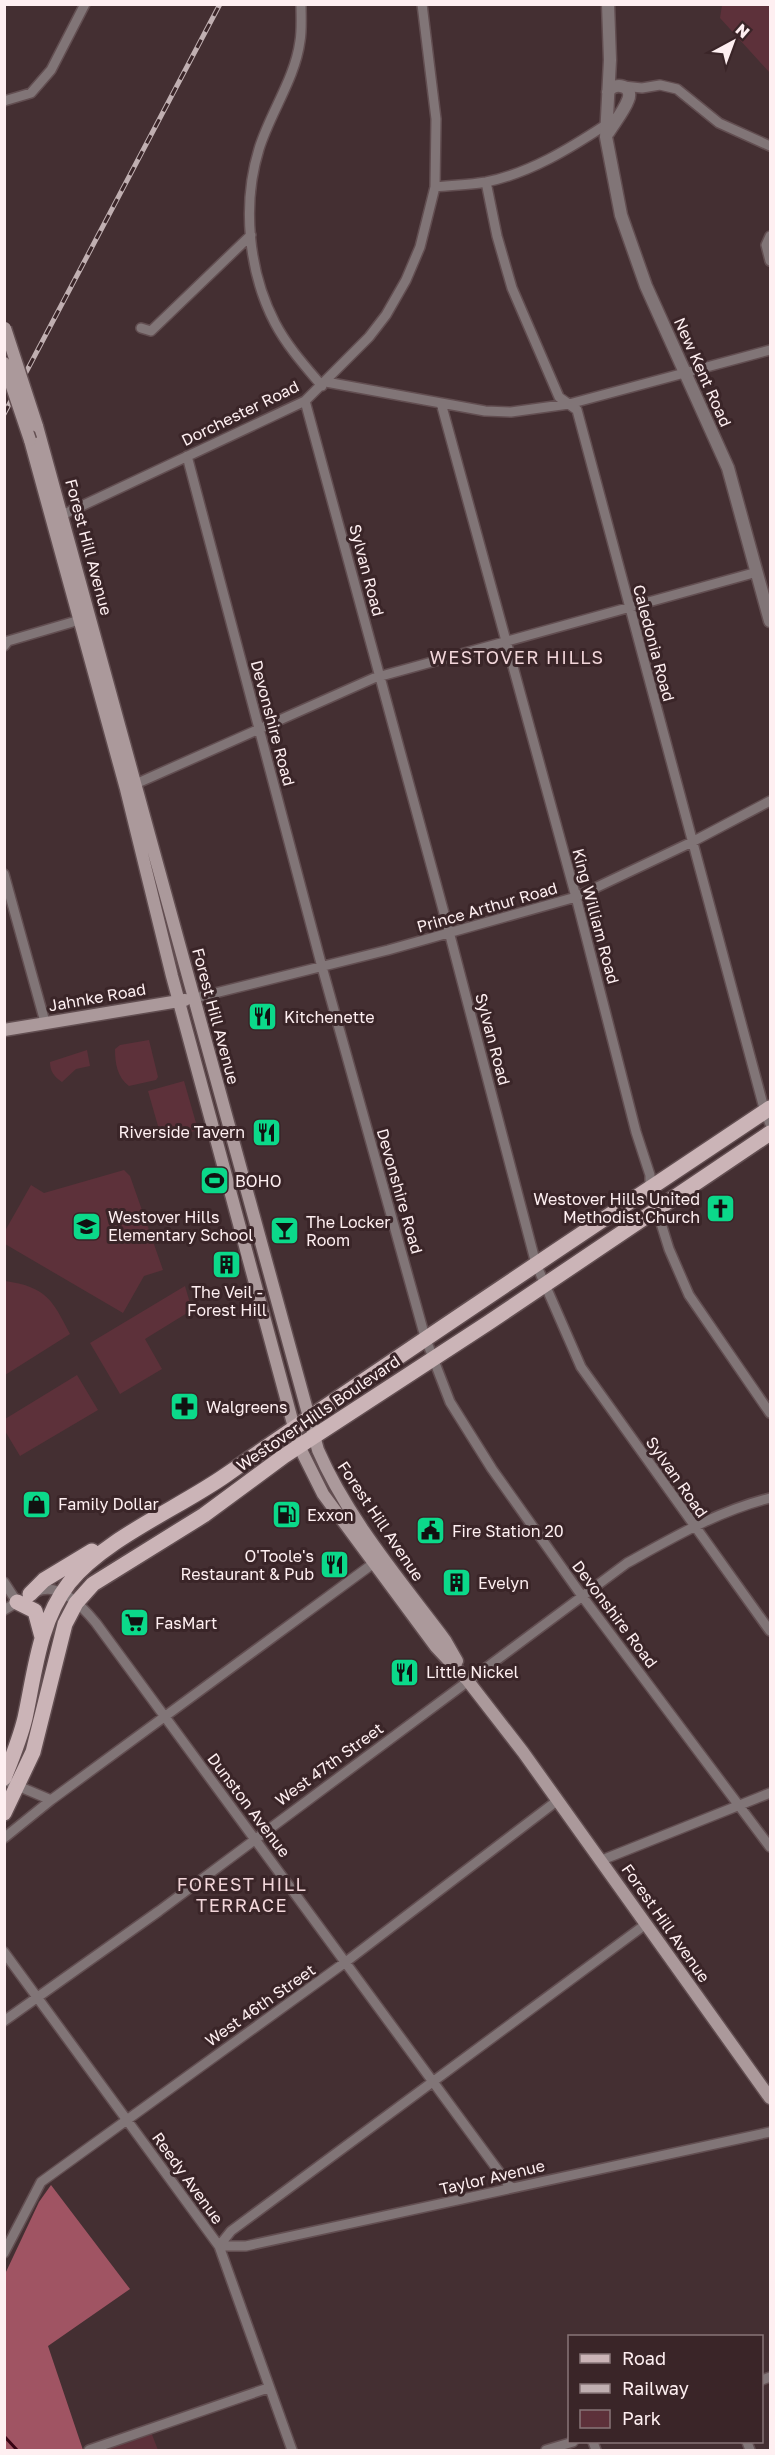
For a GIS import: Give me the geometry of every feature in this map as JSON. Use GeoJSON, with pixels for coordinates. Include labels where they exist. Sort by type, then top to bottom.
{"type":"FeatureCollection","features":[{"type":"Feature","properties":{"kind":"main road","name":"Forest Hill Avenue"},"geometry":{"type":"LineString","coordinates":[[5,327],[37,426],[58,517],[131,786],[195,998],[308,1417],[333,1481],[378,1559],[436,1647],[468,1681],[558,1800],[771,2098]]}},
{"type":"Feature","properties":{"kind":"main road","name":"Forest Hill Avenue"},"geometry":{"type":"LineString","coordinates":[[4,363],[58,517]]}},
{"type":"Feature","properties":{"kind":"main road","name":"Forest Hill Avenue"},"geometry":{"type":"LineString","coordinates":[[131,786],[179,1000],[299,1446],[315,1481],[378,1559]]}},
{"type":"Feature","properties":{"kind":"main road","name":"Jahnke Road"},"geometry":{"type":"LineString","coordinates":[[4,1030],[195,998]]}},
{"type":"Feature","properties":{"kind":"main road","name":"Westover Hills Boulevard"},"geometry":{"type":"LineString","coordinates":[[4,1813],[42,1639],[62,1593],[85,1566],[120,1541],[201,1492],[425,1337],[650,1188],[769,1115]]}},
{"type":"Feature","properties":{"kind":"main road","name":"Westover Hills Boulevard"},"geometry":{"type":"LineString","coordinates":[[9,1782],[33,1752],[61,1635],[76,1603],[98,1580],[204,1515],[299,1446],[657,1211],[771,1133]]}},
{"type":"Feature","properties":{"kind":"main road"},"geometry":{"type":"LineString","coordinates":[[42,1639],[35,1611],[17,1602],[44,1580],[88,1553],[120,1541]]}},
{"type":"Feature","properties":{"kind":"street"},"geometry":{"type":"LineString","coordinates":[[4,101],[31,93],[51,70],[86,4]]}},
{"type":"Feature","properties":{"kind":"street"},"geometry":{"type":"LineString","coordinates":[[301,4],[300,42],[260,147],[253,175],[250,235],[254,265],[275,324],[290,347],[324,384],[441,404],[511,412],[568,404],[771,350]]}},
{"type":"Feature","properties":{"kind":"street","name":"Dorchester Road"},"geometry":{"type":"LineString","coordinates":[[58,517],[305,401],[375,330],[406,280],[420,247],[435,187],[436,119],[422,4]]}},
{"type":"Feature","properties":{"kind":"street","name":"New Kent Road"},"geometry":{"type":"LineString","coordinates":[[608,4],[610,60],[606,130],[621,214],[646,286],[728,468],[771,621]]}},
{"type":"Feature","properties":{"kind":"street","name":"New Kent Road"},"geometry":{"type":"LineString","coordinates":[[610,60],[621,85],[629,94],[627,103]]}},
{"type":"Feature","properties":{"kind":"street"},"geometry":{"type":"LineString","coordinates":[[627,103],[615,106],[608,95],[621,85],[642,88],[660,85],[677,89],[719,123],[771,146]]}},
{"type":"Feature","properties":{"kind":"street"},"geometry":{"type":"LineString","coordinates":[[435,187],[486,182],[547,161],[606,130],[642,88]]}},
{"type":"Feature","properties":{"kind":"street","name":"Caledonia Road"},"geometry":{"type":"LineString","coordinates":[[486,182],[497,236],[512,288],[559,397],[576,410],[692,842],[769,1115]]}},
{"type":"Feature","properties":{"kind":"street"},"geometry":{"type":"LineString","coordinates":[[141,328],[151,331],[250,235]]}},
{"type":"Feature","properties":{"kind":"street"},"geometry":{"type":"LineString","coordinates":[[771,236],[766,245],[771,261]]}},
{"type":"Feature","properties":{"kind":"street","name":"Sylvan Road"},"geometry":{"type":"LineString","coordinates":[[305,401],[450,934],[536,1264],[581,1367],[693,1526],[771,1631]]}},
{"type":"Feature","properties":{"kind":"street","name":"King William Road"},"geometry":{"type":"LineString","coordinates":[[441,404],[576,897],[636,1132],[650,1175],[650,1188],[669,1249],[689,1295],[771,1413]]}},
{"type":"Feature","properties":{"kind":"street","name":"Devonshire Road"},"geometry":{"type":"LineString","coordinates":[[187,456],[322,967],[425,1337],[450,1402],[492,1469],[582,1596],[771,1848]]}},
{"type":"Feature","properties":{"kind":"street"},"geometry":{"type":"LineString","coordinates":[[131,786],[258,727],[380,675],[757,572]]}},
{"type":"Feature","properties":{"kind":"street"},"geometry":{"type":"LineString","coordinates":[[4,646],[8,641],[86,619]]}},
{"type":"Feature","properties":{"kind":"street","name":"Prince Arthur Road"},"geometry":{"type":"LineString","coordinates":[[195,998],[450,934],[576,897],[692,842],[771,801]]}},
{"type":"Feature","properties":{"kind":"street"},"geometry":{"type":"LineString","coordinates":[[4,874],[45,1022]]}},
{"type":"Feature","properties":{"kind":"street","name":"West 47th Street"},"geometry":{"type":"LineString","coordinates":[[4,2021],[159,1911],[254,1838],[627,1563],[693,1526],[740,1506],[771,1498]]}},
{"type":"Feature","properties":{"kind":"street"},"geometry":{"type":"LineString","coordinates":[[4,1838],[51,1800],[378,1559]]}},
{"type":"Feature","properties":{"kind":"street"},"geometry":{"type":"LineString","coordinates":[[4,1582],[17,1602],[49,1588],[62,1593]]}},
{"type":"Feature","properties":{"kind":"street","name":"Dunston Avenue"},"geometry":{"type":"LineString","coordinates":[[62,1593],[96,1623],[347,1961],[511,2188]]}},
{"type":"Feature","properties":{"kind":"street"},"geometry":{"type":"LineString","coordinates":[[9,1782],[51,1800]]}},
{"type":"Feature","properties":{"kind":"street"},"geometry":{"type":"LineString","coordinates":[[602,1860],[771,1793]]}},
{"type":"Feature","properties":{"kind":"street","name":"West 46th Street"},"geometry":{"type":"LineString","coordinates":[[4,2253],[40,2182],[347,1961],[558,1800]]}},
{"type":"Feature","properties":{"kind":"street"},"geometry":{"type":"LineString","coordinates":[[219,2246],[231,2231],[646,1924]]}},
{"type":"Feature","properties":{"kind":"street","name":"Reedy Avenue"},"geometry":{"type":"LineString","coordinates":[[4,1953],[219,2246],[292,2451]]}},
{"type":"Feature","properties":{"kind":"street","name":"Taylor Avenue"},"geometry":{"type":"LineString","coordinates":[[219,2246],[246,2246],[771,2132]]}},
{"type":"Feature","properties":{"kind":"street"},"geometry":{"type":"LineString","coordinates":[[89,2451],[268,2388]]}},
{"type":"Feature","properties":{"kind":"street"},"geometry":{"type":"LineString","coordinates":[[546,2451],[570,2443]]}},
{"type":"Feature","properties":{"kind":"green space"},"geometry":{"type":"Polygon","coordinates":[[[722,5],[770,5],[770,73],[720,18],[722,5]]]}},
{"type":"Feature","properties":{"kind":"green space"},"geometry":{"type":"Polygon","coordinates":[[[149,1040],[158,1077],[156,1080],[129,1086],[118,1069],[115,1049],[120,1045],[149,1040]]]}},
{"type":"Feature","properties":{"kind":"green space"},"geometry":{"type":"Polygon","coordinates":[[[87,1050],[90,1066],[76,1069],[62,1082],[55,1076],[50,1062],[87,1050]]]}},
{"type":"Feature","properties":{"kind":"green space"},"geometry":{"type":"Polygon","coordinates":[[[184,1081],[198,1130],[162,1140],[148,1091],[184,1081]]]}},
{"type":"Feature","properties":{"kind":"green space"},"geometry":{"type":"Polygon","coordinates":[[[124,1170],[130,1176],[163,1270],[144,1276],[123,1313],[5,1244],[5,1231],[31,1185],[44,1193],[124,1170]]]}},
{"type":"Feature","properties":{"kind":"green space"},"geometry":{"type":"Polygon","coordinates":[[[5,1281],[39,1291],[52,1303],[70,1334],[5,1375],[5,1281]]]}},
{"type":"Feature","properties":{"kind":"green space"},"geometry":{"type":"Polygon","coordinates":[[[185,1286],[192,1310],[145,1339],[162,1369],[120,1394],[90,1343],[185,1286]]]}},
{"type":"Feature","properties":{"kind":"green space"},"geometry":{"type":"Polygon","coordinates":[[[77,1375],[98,1410],[20,1456],[5,1431],[5,1419],[77,1375]]]}},
{"type":"Feature","properties":{"kind":"green space"},"geometry":{"type":"Polygon","coordinates":[[[151,2432],[158,2450],[100,2450],[151,2432]]]}},
{"type":"Feature","properties":{"kind":"shaded area"},"geometry":{"type":"Polygon","coordinates":[[[51,2185],[130,2289],[48,2346],[83,2450],[5,2450],[5,2274],[39,2202],[51,2185]]]}},
{"type":"Feature","properties":{"kind":"waterway"},"geometry":{"type":"LineString","coordinates":[[4,2436],[17,2450]]}},
{"type":"Feature","properties":{"kind":"railway"},"geometry":{"type":"LineString","coordinates":[[4,414],[220,4]]}},
{"type":"Feature","properties":{"kind":"place","name":"Kitchenette"},"geometry":{"type":"Point","coordinates":[263,1017]}},
{"type":"Feature","properties":{"kind":"place","name":"Riverside Tavern"},"geometry":{"type":"Point","coordinates":[266,1132]}},
{"type":"Feature","properties":{"kind":"place","name":"BOHO"},"geometry":{"type":"Point","coordinates":[214,1181]}},
{"type":"Feature","properties":{"kind":"place","name":"Westover Hills United Methodist Church"},"geometry":{"type":"Point","coordinates":[721,1208]}},
{"type":"Feature","properties":{"kind":"place","name":"Westover Hills Elementary School"},"geometry":{"type":"Point","coordinates":[87,1226]}},
{"type":"Feature","properties":{"kind":"place","name":"The Locker Room"},"geometry":{"type":"Point","coordinates":[285,1231]}},
{"type":"Feature","properties":{"kind":"place","name":"The Veil - Forest Hill"},"geometry":{"type":"Point","coordinates":[227,1264]}},
{"type":"Feature","properties":{"kind":"place","name":"Walgreens"},"geometry":{"type":"Point","coordinates":[185,1407]}},
{"type":"Feature","properties":{"kind":"place","name":"Family Dollar"},"geometry":{"type":"Point","coordinates":[37,1504]}},
{"type":"Feature","properties":{"kind":"place","name":"Exxon"},"geometry":{"type":"Point","coordinates":[286,1515]}},
{"type":"Feature","properties":{"kind":"place","name":"Fire Station 20"},"geometry":{"type":"Point","coordinates":[431,1531]}},
{"type":"Feature","properties":{"kind":"place","name":"O'Toole's Restaurant & Pub"},"geometry":{"type":"Point","coordinates":[335,1565]}},
{"type":"Feature","properties":{"kind":"place","name":"Evelyn"},"geometry":{"type":"Point","coordinates":[457,1583]}},
{"type":"Feature","properties":{"kind":"place","name":"FasMart"},"geometry":{"type":"Point","coordinates":[134,1623]}},
{"type":"Feature","properties":{"kind":"place","name":"Little Nickel"},"geometry":{"type":"Point","coordinates":[405,1672]}},
{"type":"Feature","properties":{"kind":"district","name":"WESTOVER HILLS"},"geometry":{"type":"Point","coordinates":[517,658]}},
{"type":"Feature","properties":{"kind":"district","name":"FOREST HILL TERRACE"},"geometry":{"type":"Point","coordinates":[242,1895]}}]}
